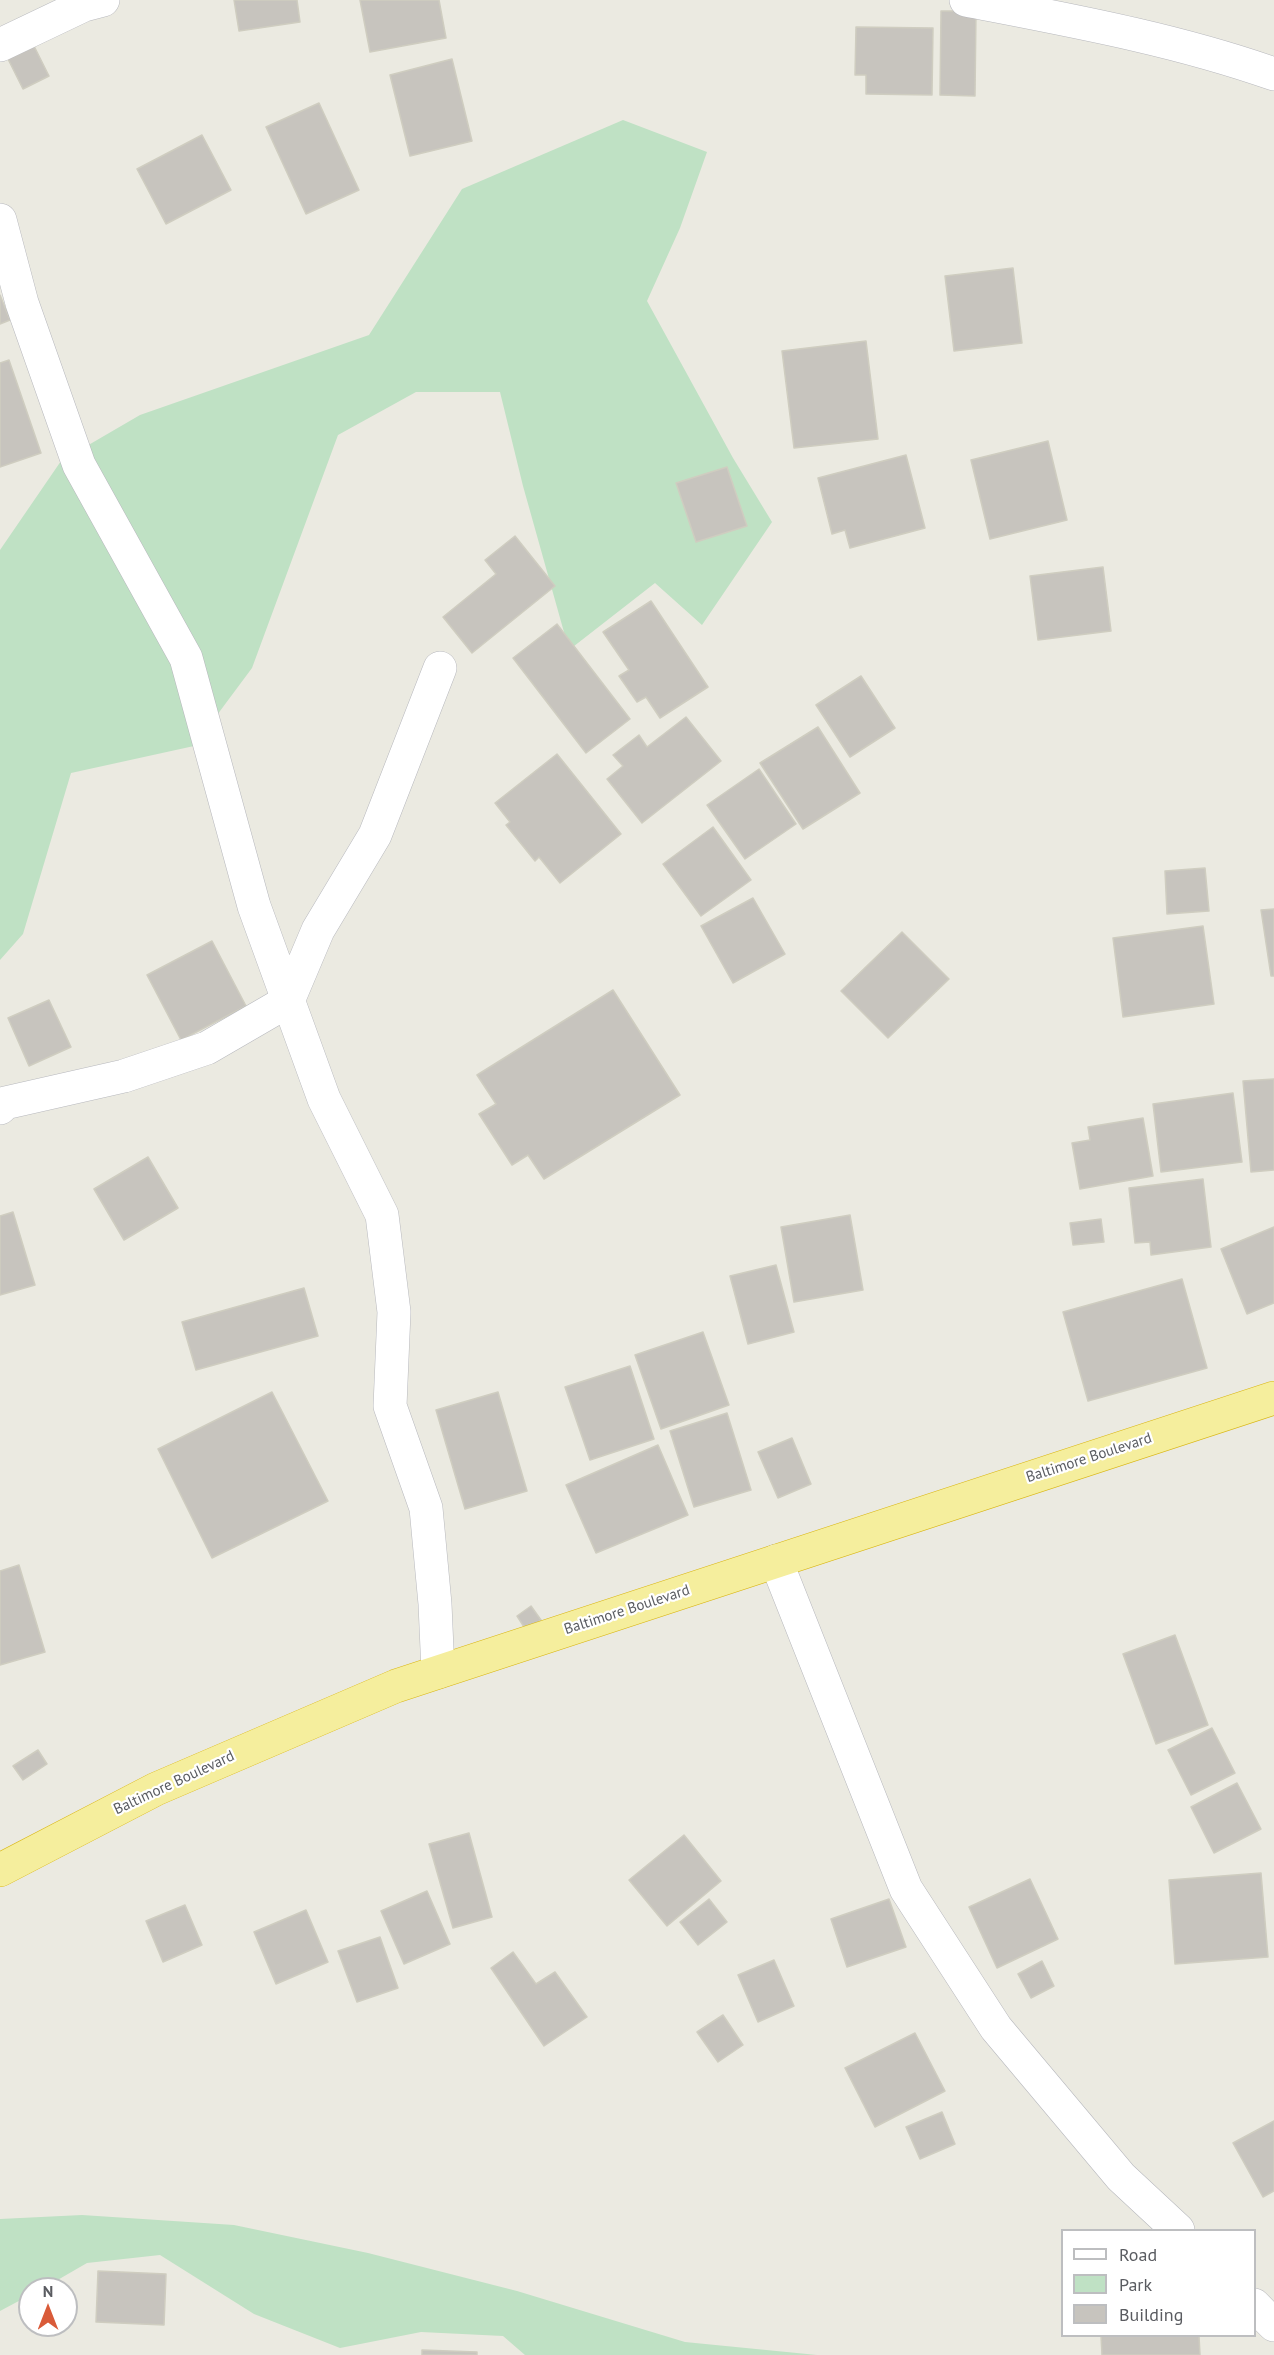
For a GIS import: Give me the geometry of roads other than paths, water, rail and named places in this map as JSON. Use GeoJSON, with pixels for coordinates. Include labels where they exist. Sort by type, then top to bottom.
{"type":"FeatureCollection","features":[{"type":"Feature","properties":{"kind":"highway","name":"Baltimore Boulevard"},"geometry":{"type":"LineString","coordinates":[[0,1870],[156,1789],[396,1686],[1274,1398]]}},
{"type":"Feature","properties":{"kind":"street"},"geometry":{"type":"LineString","coordinates":[[0,45],[84,5],[103,0]]}},
{"type":"Feature","properties":{"kind":"street"},"geometry":{"type":"LineString","coordinates":[[966,0],[1092,25],[1243,63],[1274,74]]}},
{"type":"Feature","properties":{"kind":"street"},"geometry":{"type":"LineString","coordinates":[[0,220],[22,303],[79,465],[186,658],[254,906],[324,1099],[382,1215],[394,1312],[390,1406],[426,1508],[435,1604],[438,1672]]}},
{"type":"Feature","properties":{"kind":"street"},"geometry":{"type":"LineString","coordinates":[[0,1108],[5,1103],[124,1076],[207,1048],[288,1001],[318,930],[375,835],[440,668]]}},
{"type":"Feature","properties":{"kind":"street"},"geometry":{"type":"LineString","coordinates":[[776,1561],[906,1889],[996,2028],[1121,2177],[1177,2229]]}},
{"type":"Feature","properties":{"kind":"street"},"geometry":{"type":"LineString","coordinates":[[1256,2307],[1274,2325]]}}]}
